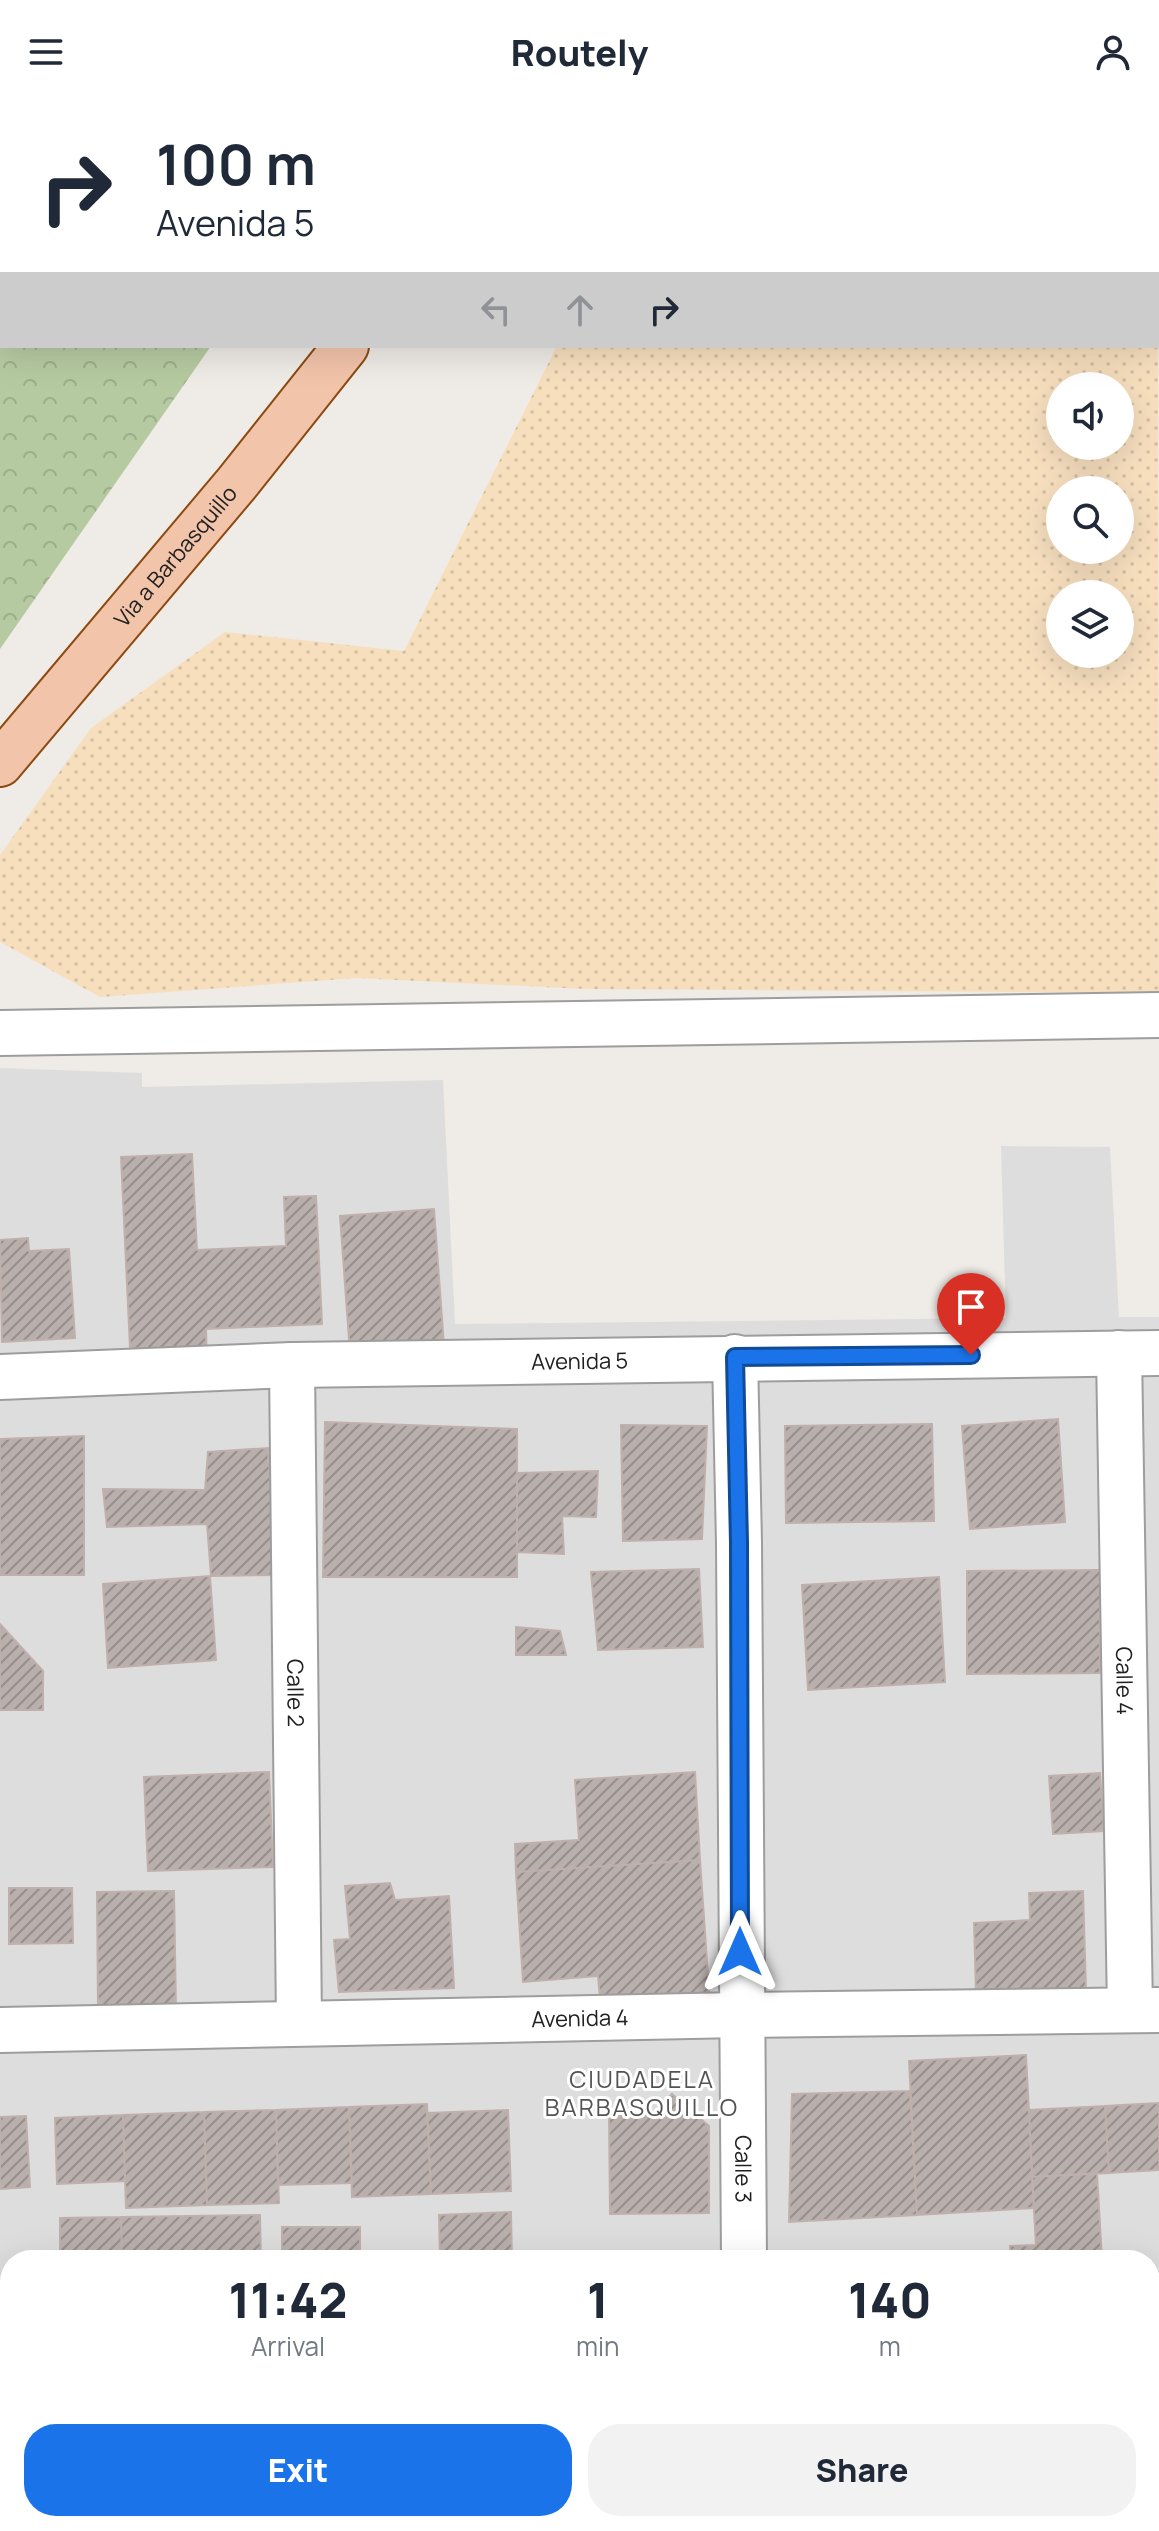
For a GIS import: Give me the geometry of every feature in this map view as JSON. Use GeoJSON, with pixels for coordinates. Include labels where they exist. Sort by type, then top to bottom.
{"type":"FeatureCollection","features":[{"type":"Feature","properties":{"kind":"main road","name":"Via a Barbasquillo"},"geometry":{"type":"LineString","coordinates":[[0,764],[237,483],[344,348]]}},
{"type":"Feature","properties":{"kind":"street"},"geometry":{"type":"LineString","coordinates":[[0,1033],[1159,1015]]}},
{"type":"Feature","properties":{"kind":"street","name":"Avenida 5"},"geometry":{"type":"LineString","coordinates":[[0,1377],[292,1365],[1139,1353]]}},
{"type":"Feature","properties":{"kind":"street","name":"Calle 4"},"geometry":{"type":"LineString","coordinates":[[1139,1353],[1144,2010]]}},
{"type":"Feature","properties":{"kind":"street","name":"Calle 3"},"geometry":{"type":"LineString","coordinates":[[735,1357],[744,2250]]}},
{"type":"Feature","properties":{"kind":"street","name":"Calle 2"},"geometry":{"type":"LineString","coordinates":[[292,1365],[299,2023]]}},
{"type":"Feature","properties":{"kind":"street","name":"Avenida 4"},"geometry":{"type":"LineString","coordinates":[[0,2030],[1144,2010]]}},
{"type":"Feature","properties":{"kind":"shaded area"},"geometry":{"type":"Polygon","coordinates":[[[0,1068],[142,1073],[142,1087],[443,1080],[455,1324],[1006,1318],[1001,1146],[1110,1147],[1119,1317],[1159,1317],[1159,2250],[0,2250],[0,1068]]]}},
{"type":"Feature","properties":{"kind":"green space"},"geometry":{"type":"Polygon","coordinates":[[[0,348],[210,348],[0,649],[0,348]]]}},
{"type":"Feature","properties":{"kind":"sand"},"geometry":{"type":"Polygon","coordinates":[[[556,348],[1158,348],[1159,993],[585,989],[356,978],[100,997],[0,942],[0,855],[91,728],[225,632],[404,651],[556,348]]]}},
{"type":"Feature","properties":{"kind":"building"},"geometry":{"type":"Polygon","coordinates":[[[192,1154],[197,1250],[286,1246],[284,1197],[316,1196],[322,1324],[206,1329],[207,1365],[131,1369],[121,1157],[192,1154]]]}},
{"type":"Feature","properties":{"kind":"building"},"geometry":{"type":"Polygon","coordinates":[[[434,1209],[444,1346],[350,1353],[340,1216],[434,1209]]]}},
{"type":"Feature","properties":{"kind":"building"},"geometry":{"type":"Polygon","coordinates":[[[28,1238],[29,1251],[69,1249],[75,1338],[2,1342],[0,1240],[28,1238]]]}},
{"type":"Feature","properties":{"kind":"building"},"geometry":{"type":"Polygon","coordinates":[[[1058,1419],[1065,1522],[970,1529],[962,1426],[1058,1419]]]}},
{"type":"Feature","properties":{"kind":"building"},"geometry":{"type":"Polygon","coordinates":[[[325,1422],[517,1429],[517,1577],[323,1577],[325,1422]]]}},
{"type":"Feature","properties":{"kind":"building"},"geometry":{"type":"Polygon","coordinates":[[[932,1424],[934,1521],[786,1523],[785,1426],[932,1424]]]}},
{"type":"Feature","properties":{"kind":"building"},"geometry":{"type":"Polygon","coordinates":[[[621,1425],[707,1426],[702,1539],[623,1541],[621,1425]]]}},
{"type":"Feature","properties":{"kind":"building"},"geometry":{"type":"Polygon","coordinates":[[[84,1436],[84,1575],[0,1575],[0,1439],[84,1436]]]}},
{"type":"Feature","properties":{"kind":"building"},"geometry":{"type":"Polygon","coordinates":[[[268,1448],[277,1575],[211,1576],[207,1524],[107,1527],[103,1489],[205,1490],[208,1452],[268,1448]]]}},
{"type":"Feature","properties":{"kind":"building"},"geometry":{"type":"Polygon","coordinates":[[[598,1471],[596,1517],[562,1516],[564,1554],[517,1552],[517,1473],[598,1471]]]}},
{"type":"Feature","properties":{"kind":"building"},"geometry":{"type":"Polygon","coordinates":[[[699,1569],[703,1647],[598,1650],[591,1572],[699,1569]]]}},
{"type":"Feature","properties":{"kind":"building"},"geometry":{"type":"Polygon","coordinates":[[[1100,1570],[1100,1673],[967,1674],[967,1571],[1100,1570]]]}},
{"type":"Feature","properties":{"kind":"building"},"geometry":{"type":"Polygon","coordinates":[[[210,1576],[216,1660],[108,1668],[103,1584],[210,1576]]]}},
{"type":"Feature","properties":{"kind":"building"},"geometry":{"type":"Polygon","coordinates":[[[939,1577],[945,1682],[808,1690],[802,1585],[939,1577]]]}},
{"type":"Feature","properties":{"kind":"building"},"geometry":{"type":"Polygon","coordinates":[[[0,1624],[43,1671],[43,1710],[0,1710],[0,1624]]]}},
{"type":"Feature","properties":{"kind":"building"},"geometry":{"type":"Polygon","coordinates":[[[516,1627],[560,1631],[566,1655],[516,1655],[516,1627]]]}},
{"type":"Feature","properties":{"kind":"building"},"geometry":{"type":"Polygon","coordinates":[[[269,1772],[273,1867],[148,1871],[144,1777],[269,1772]]]}},
{"type":"Feature","properties":{"kind":"building"},"geometry":{"type":"Polygon","coordinates":[[[695,1772],[700,1860],[516,1872],[515,1844],[579,1840],[575,1780],[695,1772]]]}},
{"type":"Feature","properties":{"kind":"building"},"geometry":{"type":"Polygon","coordinates":[[[1100,1773],[1104,1831],[1053,1834],[1049,1776],[1100,1773]]]}},
{"type":"Feature","properties":{"kind":"building"},"geometry":{"type":"Polygon","coordinates":[[[700,1860],[710,2004],[601,2011],[598,1976],[523,1982],[516,1872],[700,1860]]]}},
{"type":"Feature","properties":{"kind":"building"},"geometry":{"type":"Polygon","coordinates":[[[390,1883],[395,1900],[449,1896],[454,1988],[339,1992],[334,1940],[350,1939],[345,1886],[390,1883]]]}},
{"type":"Feature","properties":{"kind":"building"},"geometry":{"type":"Polygon","coordinates":[[[9,1888],[72,1888],[73,1943],[9,1944],[9,1888]]]}},
{"type":"Feature","properties":{"kind":"building"},"geometry":{"type":"Polygon","coordinates":[[[174,1891],[176,2010],[98,2011],[97,1892],[174,1891]]]}},
{"type":"Feature","properties":{"kind":"building"},"geometry":{"type":"Polygon","coordinates":[[[1083,1891],[1086,1990],[976,1994],[974,1923],[1030,1920],[1029,1893],[1083,1891]]]}},
{"type":"Feature","properties":{"kind":"building"},"geometry":{"type":"Polygon","coordinates":[[[1026,2055],[1034,2208],[917,2215],[909,2061],[1026,2055]]]}},
{"type":"Feature","properties":{"kind":"building"},"geometry":{"type":"Polygon","coordinates":[[[910,2091],[917,2215],[789,2222],[792,2094],[910,2091]]]}},
{"type":"Feature","properties":{"kind":"building"},"geometry":{"type":"Polygon","coordinates":[[[672,2094],[709,2126],[709,2213],[610,2214],[609,2115],[653,2115],[672,2094]]]}},
{"type":"Feature","properties":{"kind":"building"},"geometry":{"type":"Polygon","coordinates":[[[1159,2103],[1159,2170],[1109,2173],[1105,2106],[1159,2103]]]}},
{"type":"Feature","properties":{"kind":"building"},"geometry":{"type":"Polygon","coordinates":[[[427,2104],[431,2194],[352,2197],[349,2107],[427,2104]]]}},
{"type":"Feature","properties":{"kind":"building"},"geometry":{"type":"Polygon","coordinates":[[[1105,2106],[1109,2173],[1032,2177],[1029,2110],[1105,2106]]]}},
{"type":"Feature","properties":{"kind":"building"},"geometry":{"type":"Polygon","coordinates":[[[349,2107],[352,2183],[278,2185],[276,2110],[349,2107]]]}},
{"type":"Feature","properties":{"kind":"building"},"geometry":{"type":"Polygon","coordinates":[[[276,2110],[279,2203],[207,2205],[204,2112],[276,2110]]]}},
{"type":"Feature","properties":{"kind":"building"},"geometry":{"type":"Polygon","coordinates":[[[508,2110],[511,2191],[431,2194],[427,2113],[508,2110]]]}},
{"type":"Feature","properties":{"kind":"building"},"geometry":{"type":"Polygon","coordinates":[[[204,2112],[207,2205],[126,2208],[123,2115],[204,2112]]]}},
{"type":"Feature","properties":{"kind":"building"},"geometry":{"type":"Polygon","coordinates":[[[123,2115],[125,2181],[57,2184],[55,2118],[123,2115]]]}},
{"type":"Feature","properties":{"kind":"building"},"geometry":{"type":"Polygon","coordinates":[[[26,2116],[30,2187],[0,2189],[0,2117],[26,2116]]]}},
{"type":"Feature","properties":{"kind":"building"},"geometry":{"type":"Polygon","coordinates":[[[1097,2173],[1101,2250],[1010,2250],[1010,2246],[1036,2245],[1032,2177],[1097,2173]]]}},
{"type":"Feature","properties":{"kind":"building"},"geometry":{"type":"Polygon","coordinates":[[[511,2212],[512,2250],[440,2250],[439,2215],[511,2212]]]}},
{"type":"Feature","properties":{"kind":"building"},"geometry":{"type":"Polygon","coordinates":[[[260,2215],[261,2250],[122,2250],[121,2217],[260,2215]]]}},
{"type":"Feature","properties":{"kind":"building"},"geometry":{"type":"Polygon","coordinates":[[[121,2217],[122,2250],[60,2250],[60,2218],[121,2217]]]}},
{"type":"Feature","properties":{"kind":"building"},"geometry":{"type":"Polygon","coordinates":[[[282,2227],[360,2227],[360,2250],[282,2250],[282,2227]]]}},
{"type":"Feature","properties":{"kind":"district","name":"CIUDADELA BARBASQUILLO"},"geometry":{"type":"Point","coordinates":[642,2094]}},
{"type":"Feature","properties":{"kind":"route"},"geometry":{"type":"LineString","coordinates":[[740,1952],[739,1543],[735,1357],[971,1355]]}}]}
